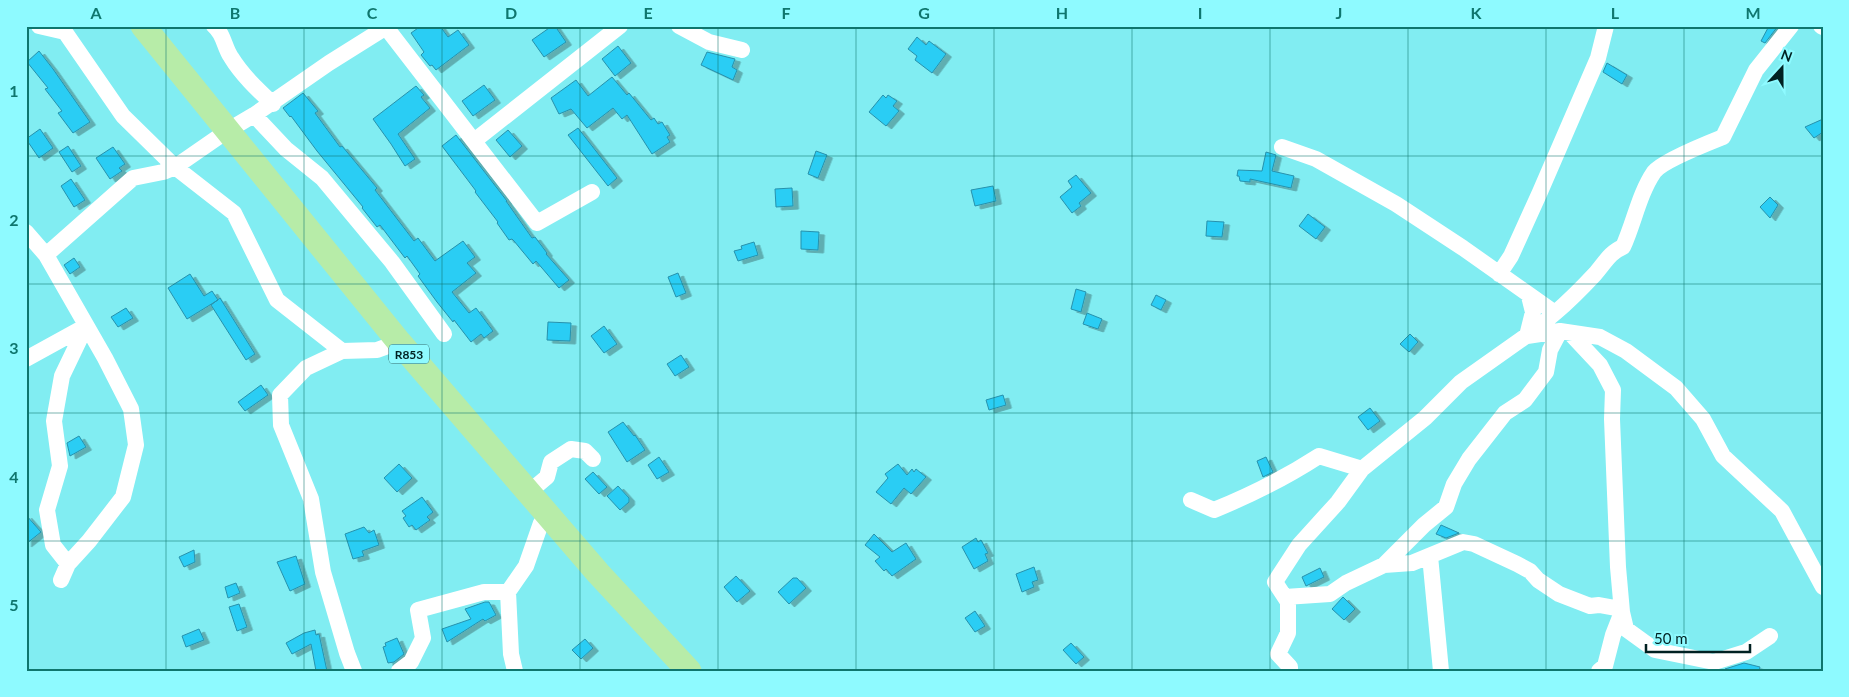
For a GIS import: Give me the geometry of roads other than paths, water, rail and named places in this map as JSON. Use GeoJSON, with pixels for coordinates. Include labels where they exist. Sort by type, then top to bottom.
{"type":"FeatureCollection","features":[{"type":"Feature","properties":{"kind":"main road","name":"R853"},"geometry":{"type":"LineString","coordinates":[[143,26],[399,342],[598,573],[689,671]]}},
{"type":"Feature","properties":{"kind":"street"},"geometry":{"type":"LineString","coordinates":[[39,26],[65,32],[123,116],[175,167],[234,213],[277,300],[342,351]]}},
{"type":"Feature","properties":{"kind":"street"},"geometry":{"type":"LineString","coordinates":[[214,26],[220,31],[230,55],[249,82],[273,104]]}},
{"type":"Feature","properties":{"kind":"street"},"geometry":{"type":"LineString","coordinates":[[474,142],[620,26]]}},
{"type":"Feature","properties":{"kind":"street"},"geometry":{"type":"LineString","coordinates":[[679,26],[709,42],[742,50]]}},
{"type":"Feature","properties":{"kind":"street"},"geometry":{"type":"LineString","coordinates":[[1499,274],[1511,256],[1598,58],[1606,26]]}},
{"type":"Feature","properties":{"kind":"street"},"geometry":{"type":"LineString","coordinates":[[1290,671],[1290,667],[1278,654],[1288,633],[1288,602],[1275,582],[1299,545],[1338,502],[1362,469],[1425,418],[1461,382],[1555,313],[1597,272],[1614,250],[1623,247],[1631,230],[1638,207],[1655,171],[1691,150],[1722,137],[1756,70],[1791,26]]}},
{"type":"Feature","properties":{"kind":"street"},"geometry":{"type":"LineString","coordinates":[[46,255],[134,178],[163,172],[175,167],[227,131],[273,104],[329,63],[387,27],[537,223],[592,192]]}},
{"type":"Feature","properties":{"kind":"street"},"geometry":{"type":"LineString","coordinates":[[254,115],[286,149],[322,178],[392,262],[444,334]]}},
{"type":"Feature","properties":{"kind":"street"},"geometry":{"type":"LineString","coordinates":[[1282,147],[1316,158],[1396,204],[1463,248],[1555,313]]}},
{"type":"Feature","properties":{"kind":"street"},"geometry":{"type":"LineString","coordinates":[[26,232],[46,255],[131,409],[136,445],[123,497],[89,541],[68,564],[61,580]]}},
{"type":"Feature","properties":{"kind":"street"},"geometry":{"type":"LineString","coordinates":[[1526,336],[1534,312],[1529,296]]}},
{"type":"Feature","properties":{"kind":"street"},"geometry":{"type":"LineString","coordinates":[[26,359],[86,326]]}},
{"type":"Feature","properties":{"kind":"street"},"geometry":{"type":"LineString","coordinates":[[68,564],[53,545],[47,510],[60,466],[54,421],[62,376],[86,326]]}},
{"type":"Feature","properties":{"kind":"street"},"geometry":{"type":"LineString","coordinates":[[1526,336],[1565,332],[1600,337],[1626,351],[1676,388],[1703,419],[1723,456],[1782,511],[1823,587]]}},
{"type":"Feature","properties":{"kind":"street"},"geometry":{"type":"LineString","coordinates":[[1285,598],[1330,594],[1346,583],[1384,565],[1424,524],[1446,506],[1454,484],[1469,459],[1505,413],[1525,400],[1546,372],[1550,350],[1565,332]]}},
{"type":"Feature","properties":{"kind":"street"},"geometry":{"type":"LineString","coordinates":[[1565,332],[1600,365],[1613,390],[1612,429],[1622,611],[1626,629],[1655,650],[1714,662],[1746,652],[1770,636]]}},
{"type":"Feature","properties":{"kind":"street"},"geometry":{"type":"LineString","coordinates":[[354,671],[323,572],[311,499],[281,425],[280,395],[306,368],[342,351],[377,350],[399,342]]}},
{"type":"Feature","properties":{"kind":"street"},"geometry":{"type":"LineString","coordinates":[[528,493],[547,477],[551,462],[572,449],[585,451],[593,459]]}},
{"type":"Feature","properties":{"kind":"street"},"geometry":{"type":"LineString","coordinates":[[1191,500],[1214,510],[1248,497],[1293,473],[1319,456],[1362,469]]}},
{"type":"Feature","properties":{"kind":"street"},"geometry":{"type":"LineString","coordinates":[[515,671],[511,654],[508,592],[526,566],[541,523],[550,516]]}},
{"type":"Feature","properties":{"kind":"street"},"geometry":{"type":"LineString","coordinates":[[1384,565],[1412,563],[1462,542],[1474,544],[1530,572],[1558,594],[1590,606],[1605,605],[1622,611]]}},
{"type":"Feature","properties":{"kind":"street"},"geometry":{"type":"LineString","coordinates":[[1430,556],[1441,671]]}},
{"type":"Feature","properties":{"kind":"street"},"geometry":{"type":"LineString","coordinates":[[399,671],[411,662],[423,638],[418,610],[484,592],[508,592]]}},
{"type":"Feature","properties":{"kind":"street"},"geometry":{"type":"LineString","coordinates":[[1603,669],[1622,611]]}}]}
